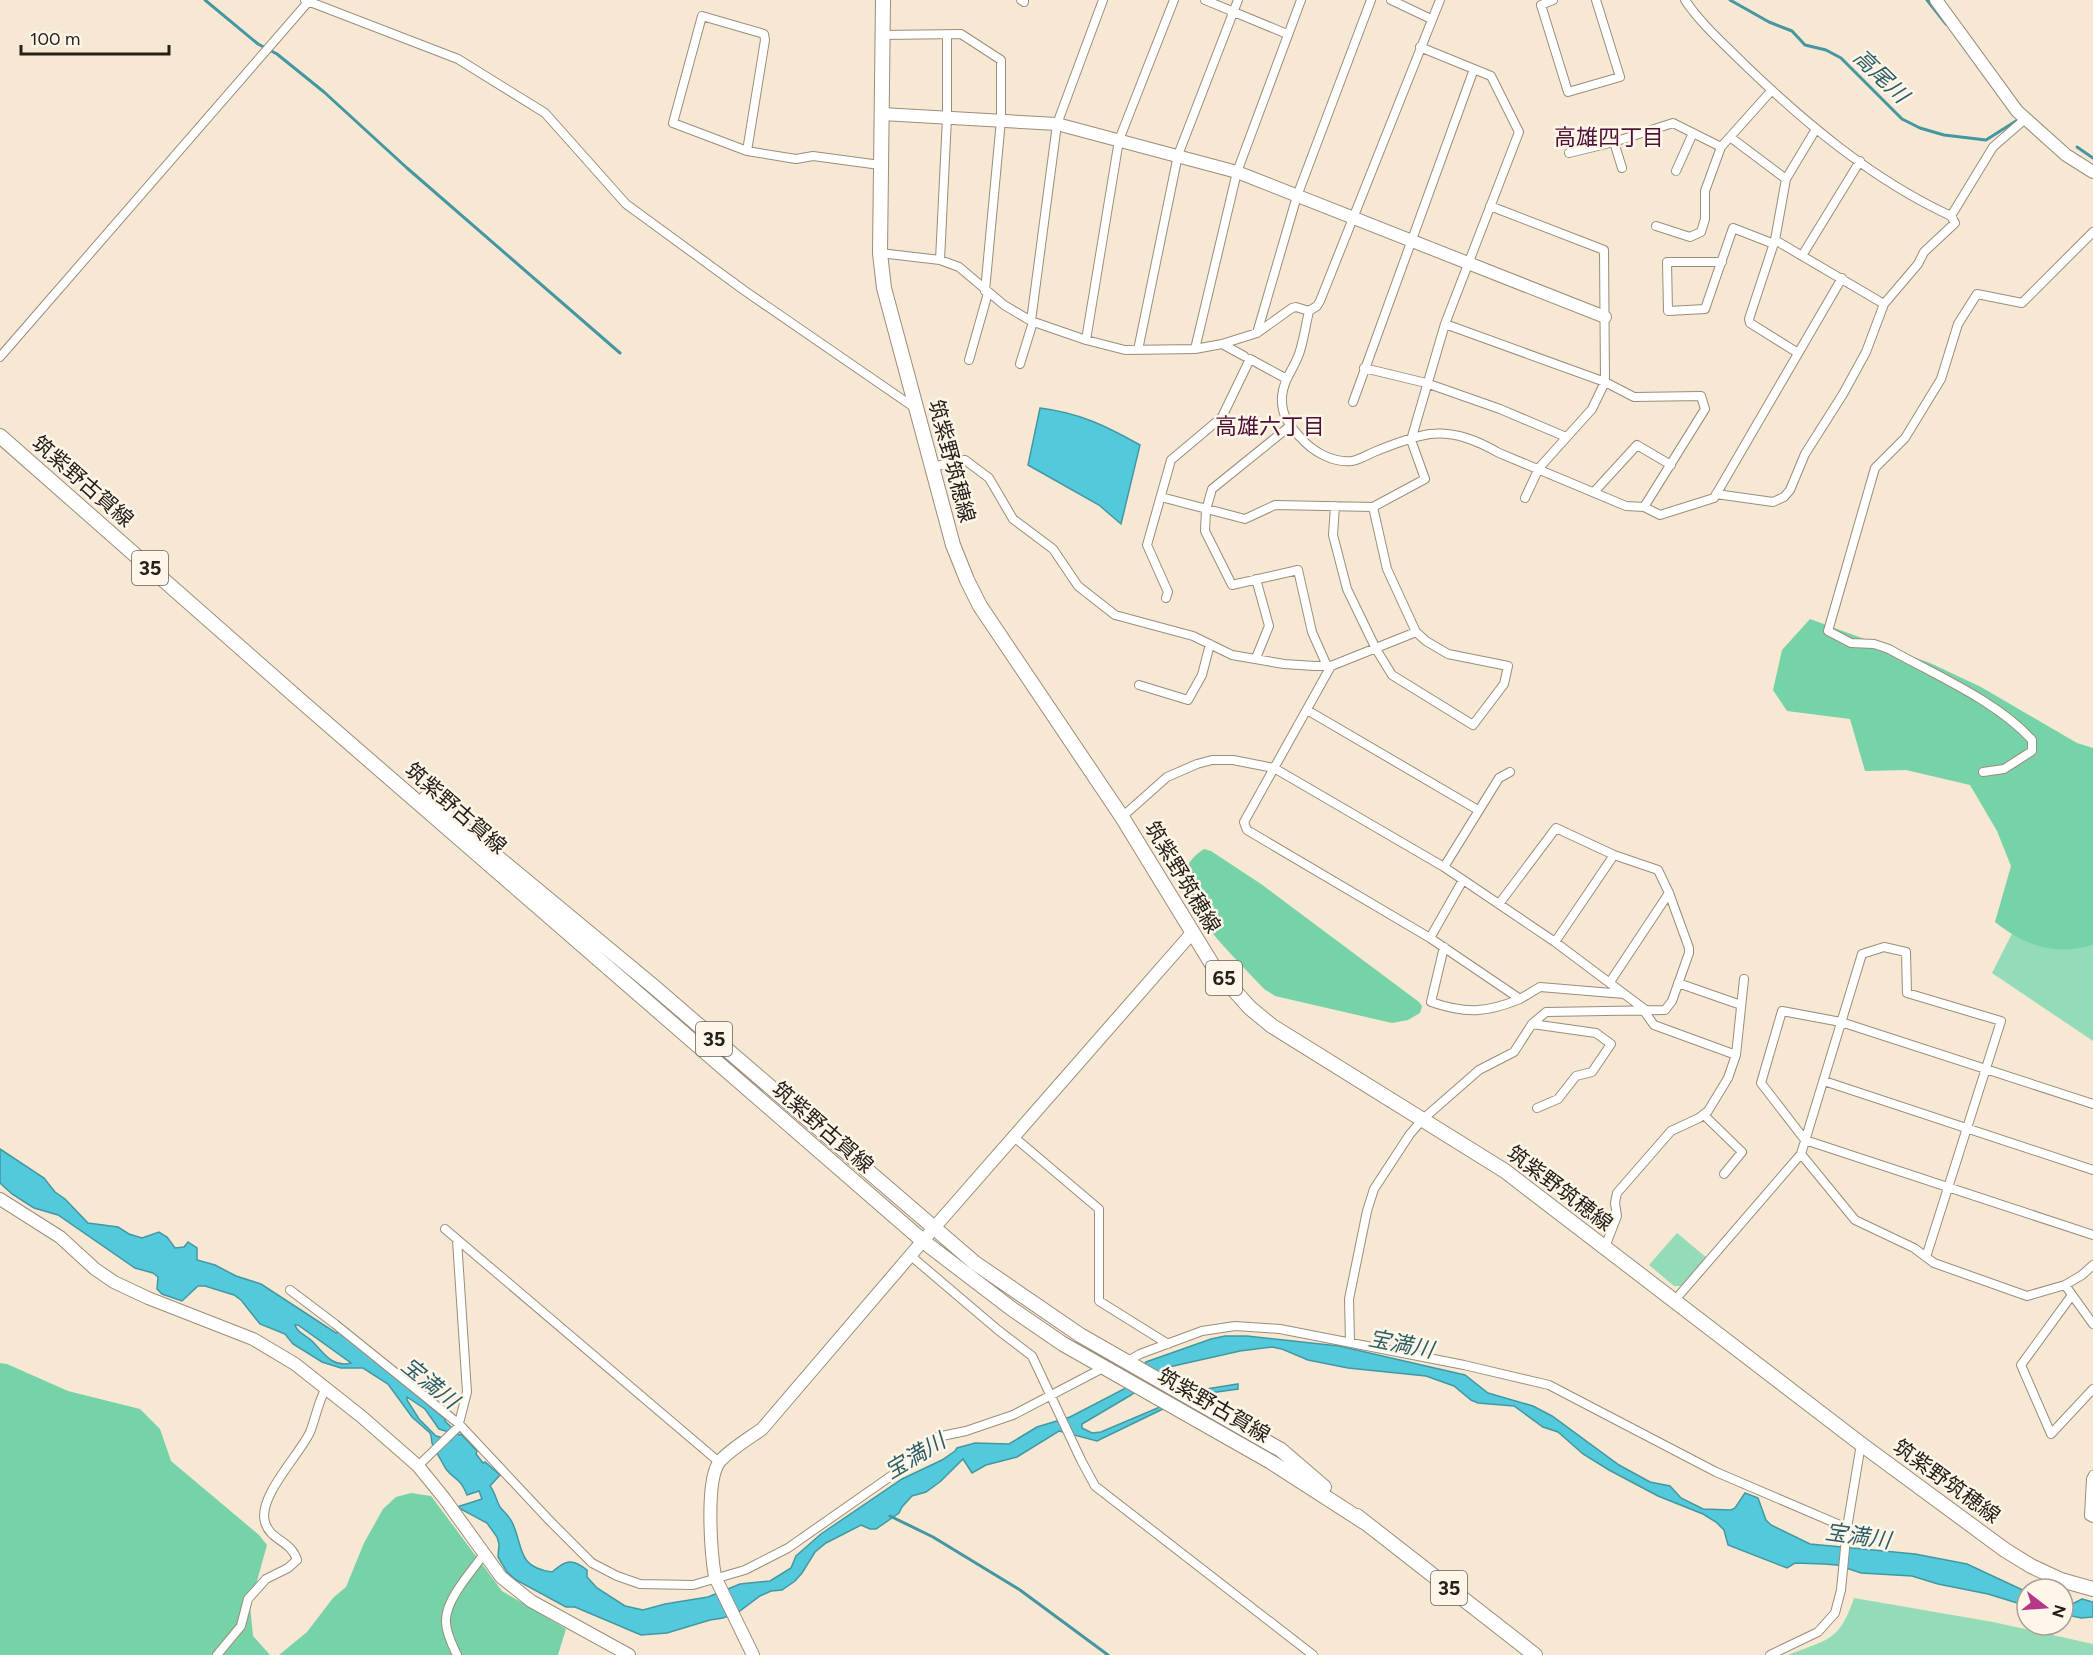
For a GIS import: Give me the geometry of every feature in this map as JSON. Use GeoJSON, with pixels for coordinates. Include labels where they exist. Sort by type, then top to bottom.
{"type":"FeatureCollection","features":[{"type":"Feature","properties":{"kind":"main road","name":"筑紫野筑穂線"},"geometry":{"type":"LineString","coordinates":[[883,0],[880,253],[884,288],[953,545],[980,606],[1122,817],[1215,969],[1250,1008],[1272,1026],[1505,1171],[1860,1444],[2005,1550],[2031,1566],[2061,1580],[2093,1589]]}},
{"type":"Feature","properties":{"kind":"main road","name":"筑紫野古賀線"},"geometry":{"type":"LineString","coordinates":[[0,436],[301,701],[923,1241],[1012,1309],[1063,1344],[1271,1461],[1364,1522]]}},
{"type":"Feature","properties":{"kind":"main road","name":"筑紫野古賀線"},"geometry":{"type":"LineString","coordinates":[[301,701],[409,784],[558,906],[975,1263],[1080,1335],[1281,1450],[1364,1522],[1535,1655]]}},
{"type":"Feature","properties":{"kind":"street"},"geometry":{"type":"LineString","coordinates":[[1020,364],[1032,321],[1057,124],[1103,0]]}},
{"type":"Feature","properties":{"kind":"street"},"geometry":{"type":"LineString","coordinates":[[1086,340],[1119,140],[1174,0]]}},
{"type":"Feature","properties":{"kind":"street"},"geometry":{"type":"LineString","coordinates":[[1205,0],[1287,34]]}},
{"type":"Feature","properties":{"kind":"street"},"geometry":{"type":"LineString","coordinates":[[1138,350],[1178,155],[1238,0]]}},
{"type":"Feature","properties":{"kind":"street"},"geometry":{"type":"LineString","coordinates":[[1195,349],[1237,172],[1301,0]]}},
{"type":"Feature","properties":{"kind":"street"},"geometry":{"type":"LineString","coordinates":[[1257,333],[1297,196],[1371,0]]}},
{"type":"Feature","properties":{"kind":"street"},"geometry":{"type":"LineString","coordinates":[[1391,0],[1431,19]]}},
{"type":"Feature","properties":{"kind":"street"},"geometry":{"type":"LineString","coordinates":[[1440,0],[1320,301],[1309,311],[1299,353],[1285,378],[1282,404],[1286,419],[1311,448],[1335,459],[1353,461],[1432,434],[1460,436],[1485,444],[1499,453],[1539,468],[1626,507],[1644,507],[1660,515],[1714,498],[1842,279]]}},
{"type":"Feature","properties":{"kind":"street"},"geometry":{"type":"LineString","coordinates":[[1553,0],[1541,4],[1568,92],[1620,77],[1596,0]]}},
{"type":"Feature","properties":{"kind":"street"},"geometry":{"type":"LineString","coordinates":[[1684,0],[1697,18],[1816,129],[1922,202],[1951,216],[1955,223],[1923,252],[1918,264],[1884,304],[1866,352],[1843,394],[1805,454],[1790,490],[1773,502],[1716,494]]}},
{"type":"Feature","properties":{"kind":"street"},"geometry":{"type":"LineString","coordinates":[[1936,0],[2010,104],[2066,155],[2093,172]]}},
{"type":"Feature","properties":{"kind":"street"},"geometry":{"type":"LineString","coordinates":[[0,357],[307,1],[458,59],[544,113],[626,204],[745,291],[915,408]]}},
{"type":"Feature","properties":{"kind":"street"},"geometry":{"type":"LineString","coordinates":[[747,151],[765,40],[764,34],[702,16],[673,123],[747,151],[796,159],[813,156],[880,165]]}},
{"type":"Feature","properties":{"kind":"street"},"geometry":{"type":"LineString","coordinates":[[882,34],[961,34],[1001,60],[1001,120],[987,292],[969,360]]}},
{"type":"Feature","properties":{"kind":"street"},"geometry":{"type":"LineString","coordinates":[[940,260],[947,117],[947,35]]}},
{"type":"Feature","properties":{"kind":"street"},"geometry":{"type":"LineString","coordinates":[[1161,497],[1245,519],[1275,505],[1373,507],[1425,479],[1411,440],[1426,383],[1444,324],[1519,132],[1491,76],[1420,47]]}},
{"type":"Feature","properties":{"kind":"street"},"geometry":{"type":"LineString","coordinates":[[1353,402],[1474,69]]}},
{"type":"Feature","properties":{"kind":"street"},"geometry":{"type":"LineString","coordinates":[[1656,226],[1690,237],[1701,232],[1706,219],[1705,191],[1721,147],[1772,90]]}},
{"type":"Feature","properties":{"kind":"street"},"geometry":{"type":"LineString","coordinates":[[882,114],[1057,124],[1178,155],[1237,172],[1605,317]]}},
{"type":"Feature","properties":{"kind":"street"},"geometry":{"type":"LineString","coordinates":[[1951,216],[1993,147],[2025,120]]}},
{"type":"Feature","properties":{"kind":"street"},"geometry":{"type":"LineString","coordinates":[[1569,153],[1614,142],[1673,123],[1721,147]]}},
{"type":"Feature","properties":{"kind":"street"},"geometry":{"type":"LineString","coordinates":[[1798,353],[1750,323],[1749,319],[1774,242],[1786,179],[1816,129]]}},
{"type":"Feature","properties":{"kind":"street"},"geometry":{"type":"LineString","coordinates":[[1676,171],[1693,133]]}},
{"type":"Feature","properties":{"kind":"street"},"geometry":{"type":"LineString","coordinates":[[1730,137],[1786,179]]}},
{"type":"Feature","properties":{"kind":"street"},"geometry":{"type":"LineString","coordinates":[[1614,142],[1622,168]]}},
{"type":"Feature","properties":{"kind":"street"},"geometry":{"type":"LineString","coordinates":[[1803,255],[1860,160]]}},
{"type":"Feature","properties":{"kind":"street"},"geometry":{"type":"LineString","coordinates":[[1490,206],[1604,250],[1605,382],[1592,409],[1539,468],[1525,498]]}},
{"type":"Feature","properties":{"kind":"street"},"geometry":{"type":"LineString","coordinates":[[1722,262],[1667,262],[1668,311],[1705,309],[1722,262],[1733,228],[1803,255],[1884,304]]}},
{"type":"Feature","properties":{"kind":"street"},"geometry":{"type":"LineString","coordinates":[[1983,772],[2004,769],[2032,752],[2032,740],[2019,726],[1988,705],[1889,649],[1874,644],[1851,643],[1828,631],[1875,468],[1905,438],[1941,379],[1959,324],[1977,294],[2022,303],[2093,232]]}},
{"type":"Feature","properties":{"kind":"street"},"geometry":{"type":"LineString","coordinates":[[880,253],[940,260],[964,270],[1004,305],[1032,321],[1086,340],[1119,348],[1195,349],[1222,344],[1257,333],[1292,308],[1309,311]]}},
{"type":"Feature","properties":{"kind":"street"},"geometry":{"type":"LineString","coordinates":[[1444,324],[1605,382],[1634,397],[1701,396],[1705,409],[1644,507]]}},
{"type":"Feature","properties":{"kind":"street"},"geometry":{"type":"LineString","coordinates":[[1222,344],[1244,356]]}},
{"type":"Feature","properties":{"kind":"street"},"geometry":{"type":"LineString","coordinates":[[1166,598],[1168,592],[1147,545],[1171,460],[1222,417],[1250,359],[1285,378]]}},
{"type":"Feature","properties":{"kind":"street"},"geometry":{"type":"LineString","coordinates":[[1364,368],[1426,383],[1500,409],[1566,437]]}},
{"type":"Feature","properties":{"kind":"street"},"geometry":{"type":"LineString","coordinates":[[1290,426],[1212,489],[1206,510],[1205,531],[1232,585],[1298,570],[1312,632],[1329,666]]}},
{"type":"Feature","properties":{"kind":"street"},"geometry":{"type":"LineString","coordinates":[[1594,492],[1637,445],[1671,465]]}},
{"type":"Feature","properties":{"kind":"street"},"geometry":{"type":"LineString","coordinates":[[932,467],[965,460],[989,478],[1013,519],[1053,549],[1078,586],[1115,615],[1193,636],[1232,655],[1284,664],[1329,666],[1416,632]]}},
{"type":"Feature","properties":{"kind":"street"},"geometry":{"type":"LineString","coordinates":[[1335,506],[1333,535],[1347,589],[1376,649],[1392,675],[1473,725],[1504,684],[1508,666],[1448,654],[1416,632],[1388,569],[1373,507]]}},
{"type":"Feature","properties":{"kind":"street"},"geometry":{"type":"LineString","coordinates":[[1256,579],[1269,626],[1256,658]]}},
{"type":"Feature","properties":{"kind":"street"},"geometry":{"type":"LineString","coordinates":[[1139,685],[1188,700],[1202,675],[1210,644]]}},
{"type":"Feature","properties":{"kind":"street"},"geometry":{"type":"LineString","coordinates":[[1329,666],[1245,822],[1247,830],[1430,938],[1520,999]]}},
{"type":"Feature","properties":{"kind":"street"},"geometry":{"type":"LineString","coordinates":[[1307,710],[1478,810]]}},
{"type":"Feature","properties":{"kind":"street"},"geometry":{"type":"LineString","coordinates":[[1122,817],[1167,777],[1197,764],[1212,760],[1233,759],[1274,768],[1444,867],[1499,904],[1626,994],[1646,1011],[1654,1025],[1736,1055]]}},
{"type":"Feature","properties":{"kind":"street"},"geometry":{"type":"LineString","coordinates":[[1444,867],[1499,778],[1510,772]]}},
{"type":"Feature","properties":{"kind":"street"},"geometry":{"type":"LineString","coordinates":[[1350,1342],[1350,1299],[1367,1211],[1374,1189],[1410,1134],[1423,1119],[1479,1070],[1514,1052],[1532,1024],[1546,1012],[1659,1011],[1669,1006],[1689,948],[1669,892],[1658,870],[1614,855],[1556,828],[1499,904]]}},
{"type":"Feature","properties":{"kind":"street"},"geometry":{"type":"LineString","coordinates":[[1555,942],[1614,855]]}},
{"type":"Feature","properties":{"kind":"street"},"geometry":{"type":"LineString","coordinates":[[1430,938],[1462,880]]}},
{"type":"Feature","properties":{"kind":"street"},"geometry":{"type":"LineString","coordinates":[[1610,982],[1669,892]]}},
{"type":"Feature","properties":{"kind":"street"},"geometry":{"type":"LineString","coordinates":[[750,1651],[717,1580],[713,1565],[711,1498],[714,1475],[719,1462],[734,1448],[762,1430],[933,1229],[1192,933]]}},
{"type":"Feature","properties":{"kind":"street"},"geometry":{"type":"LineString","coordinates":[[1444,947],[1431,1002],[1453,1010],[1476,1011],[1498,1008],[1540,987],[1626,994]]}},
{"type":"Feature","properties":{"kind":"street"},"geometry":{"type":"LineString","coordinates":[[1675,1300],[1801,1154],[1862,954],[1884,947],[1906,951],[1907,993],[2001,1021],[1926,1257]]}},
{"type":"Feature","properties":{"kind":"street"},"geometry":{"type":"LineString","coordinates":[[1605,1247],[1617,1216],[1615,1203],[1617,1193],[1671,1131],[1704,1115],[1728,1078],[1736,1055],[1744,979]]}},
{"type":"Feature","properties":{"kind":"street"},"geometry":{"type":"LineString","coordinates":[[1678,983],[1741,1005]]}},
{"type":"Feature","properties":{"kind":"street"},"geometry":{"type":"LineString","coordinates":[[2093,1104],[1841,1022],[1782,1011],[1761,1083],[1805,1140],[2093,1235]]}},
{"type":"Feature","properties":{"kind":"street"},"geometry":{"type":"LineString","coordinates":[[1532,1024],[1596,1033],[1611,1044],[1592,1072],[1576,1076],[1558,1099],[1537,1108]]}},
{"type":"Feature","properties":{"kind":"street"},"geometry":{"type":"LineString","coordinates":[[1824,1081],[2093,1170]]}},
{"type":"Feature","properties":{"kind":"street"},"geometry":{"type":"LineString","coordinates":[[1704,1115],[1742,1152],[1724,1174]]}},
{"type":"Feature","properties":{"kind":"street"},"geometry":{"type":"LineString","coordinates":[[1014,1137],[1099,1209],[1099,1301],[1168,1344]]}},
{"type":"Feature","properties":{"kind":"street"},"geometry":{"type":"LineString","coordinates":[[1801,1154],[1855,1220],[1914,1248],[1934,1263],[2027,1296],[2065,1284],[2082,1275],[2093,1265]]}},
{"type":"Feature","properties":{"kind":"street"},"geometry":{"type":"LineString","coordinates":[[0,1199],[60,1238],[95,1269],[114,1282],[148,1298],[253,1339],[295,1364],[419,1465],[501,1577],[531,1601],[629,1655]]}},
{"type":"Feature","properties":{"kind":"street"},"geometry":{"type":"LineString","coordinates":[[445,1229],[719,1462]]}},
{"type":"Feature","properties":{"kind":"street"},"geometry":{"type":"LineString","coordinates":[[419,1465],[459,1425],[467,1392],[457,1240]]}},
{"type":"Feature","properties":{"kind":"street"},"geometry":{"type":"LineString","coordinates":[[911,1256],[1032,1356],[1095,1486],[1313,1655]]}},
{"type":"Feature","properties":{"kind":"street"},"geometry":{"type":"LineString","coordinates":[[2065,1284],[2093,1324]]}},
{"type":"Feature","properties":{"kind":"street"},"geometry":{"type":"LineString","coordinates":[[290,1290],[459,1425],[592,1563],[617,1576],[640,1584],[693,1585],[717,1580],[745,1570],[788,1548],[901,1469],[937,1437],[966,1431],[1013,1415],[1052,1398],[1103,1368]]}},
{"type":"Feature","properties":{"kind":"street"},"geometry":{"type":"LineString","coordinates":[[2072,1295],[2021,1365],[2051,1434],[2093,1389]]}},
{"type":"Feature","properties":{"kind":"street"},"geometry":{"type":"LineString","coordinates":[[1130,1365],[1140,1354],[1202,1331],[1235,1326],[1280,1329],[1464,1365],[1549,1385],[1716,1472],[1847,1533]]}},
{"type":"Feature","properties":{"kind":"street"},"geometry":{"type":"LineString","coordinates":[[217,1655],[241,1626],[248,1599],[266,1579],[288,1568],[297,1560],[294,1550],[268,1531],[263,1519],[269,1498],[285,1468],[310,1433],[320,1398],[326,1388]]}},
{"type":"Feature","properties":{"kind":"street"},"geometry":{"type":"LineString","coordinates":[[1770,1655],[1818,1632],[1834,1614],[1841,1590],[1860,1444]]}},
{"type":"Feature","properties":{"kind":"street"},"geometry":{"type":"LineString","coordinates":[[2093,1475],[2089,1516],[2093,1518]]}},
{"type":"Feature","properties":{"kind":"street"},"geometry":{"type":"LineString","coordinates":[[457,1655],[446,1619],[452,1599],[484,1554]]}},
{"type":"Feature","properties":{"kind":"green space"},"geometry":{"type":"Polygon","coordinates":[[[1810,619],[1930,663],[1981,687],[2077,743],[2093,748],[2093,945],[2066,949],[2041,947],[2029,943],[1995,922],[2011,866],[1997,831],[1970,785],[1906,770],[1865,771],[1850,719],[1787,711],[1773,690],[1782,650],[1810,619]]]}},
{"type":"Feature","properties":{"kind":"green space"},"geometry":{"type":"Polygon","coordinates":[[[2093,841],[2093,1041],[1992,973],[2058,843],[2093,841]]]}},
{"type":"Feature","properties":{"kind":"green space"},"geometry":{"type":"Polygon","coordinates":[[[1204,849],[1211,851],[1261,884],[1419,1002],[1422,1006],[1420,1013],[1408,1020],[1392,1023],[1275,996],[1264,989],[1217,939],[1189,896],[1185,872],[1192,859],[1204,849]]]}},
{"type":"Feature","properties":{"kind":"green space"},"geometry":{"type":"Polygon","coordinates":[[[1677,1233],[1707,1258],[1683,1286],[1674,1286],[1649,1265],[1677,1233]]]}},
{"type":"Feature","properties":{"kind":"green space"},"geometry":{"type":"Polygon","coordinates":[[[0,1363],[68,1391],[140,1409],[160,1429],[171,1461],[259,1535],[267,1545],[250,1606],[253,1636],[270,1655],[0,1655],[0,1363]]]}},
{"type":"Feature","properties":{"kind":"green space"},"geometry":{"type":"Polygon","coordinates":[[[411,1493],[431,1496],[502,1591],[566,1629],[558,1655],[279,1655],[307,1632],[333,1598],[346,1587],[364,1543],[383,1509],[396,1497],[411,1493]]]}},
{"type":"Feature","properties":{"kind":"green space"},"geometry":{"type":"Polygon","coordinates":[[[1854,1598],[1993,1622],[2015,1627],[2015,1637],[2061,1637],[2093,1644],[2093,1655],[1788,1655],[1823,1642],[1830,1637],[1843,1623],[1854,1598]]]}},
{"type":"Feature","properties":{"kind":"water"},"geometry":{"type":"Polygon","coordinates":[[[1040,408],[1068,413],[1092,421],[1140,445],[1121,524],[1099,505],[1028,465],[1040,408]]]}},
{"type":"Feature","properties":{"kind":"water"},"geometry":{"type":"Polygon","coordinates":[[[0,1149],[44,1178],[55,1192],[88,1223],[118,1227],[142,1238],[159,1232],[167,1237],[175,1248],[184,1247],[188,1242],[197,1248],[197,1260],[261,1284],[336,1333],[339,1331],[445,1419],[477,1451],[476,1454],[483,1463],[485,1462],[500,1475],[490,1486],[500,1507],[512,1522],[523,1555],[532,1566],[552,1572],[565,1563],[573,1562],[587,1570],[587,1577],[597,1588],[625,1606],[643,1610],[708,1597],[740,1584],[770,1581],[791,1568],[796,1556],[821,1534],[902,1479],[942,1460],[957,1448],[975,1443],[1009,1444],[1037,1427],[1070,1417],[1124,1389],[1146,1362],[1225,1336],[1247,1336],[1339,1346],[1465,1375],[1488,1393],[1533,1406],[1552,1416],[1619,1465],[1650,1482],[1670,1486],[1681,1498],[1703,1509],[1731,1510],[1735,1508],[1745,1493],[1758,1498],[1766,1520],[1771,1525],[1810,1544],[1915,1554],[1967,1564],[2015,1586],[2015,1602],[1912,1576],[1861,1573],[1837,1565],[1824,1564],[1795,1563],[1787,1568],[1728,1545],[1724,1530],[1716,1522],[1703,1514],[1658,1496],[1609,1470],[1583,1454],[1558,1432],[1543,1427],[1514,1406],[1478,1403],[1454,1386],[1426,1376],[1348,1368],[1308,1360],[1272,1347],[1240,1351],[1169,1367],[1131,1395],[1082,1424],[1082,1428],[1092,1433],[1101,1432],[1200,1390],[1238,1384],[1238,1389],[1202,1394],[1165,1408],[1097,1441],[1059,1431],[1017,1457],[986,1465],[972,1473],[963,1459],[941,1481],[926,1492],[912,1496],[899,1513],[876,1529],[861,1525],[826,1543],[815,1552],[795,1581],[782,1590],[771,1591],[760,1596],[737,1613],[723,1618],[667,1633],[641,1635],[575,1607],[566,1607],[516,1580],[507,1572],[498,1557],[497,1537],[487,1523],[457,1507],[482,1499],[479,1491],[467,1495],[460,1482],[446,1469],[433,1445],[430,1433],[412,1417],[388,1384],[363,1368],[341,1368],[322,1362],[293,1344],[285,1334],[260,1324],[241,1300],[234,1295],[205,1286],[198,1286],[182,1301],[162,1294],[157,1289],[158,1277],[153,1273],[135,1268],[58,1215],[34,1208],[0,1183],[0,1149]],[[295,1325],[298,1330],[333,1361],[351,1363],[295,1325]],[[407,1397],[419,1419],[436,1436],[451,1440],[449,1432],[439,1429],[425,1409],[407,1397]]]}},
{"type":"Feature","properties":{"kind":"water"},"geometry":{"type":"Polygon","coordinates":[[[2082,1599],[2093,1602],[2093,1617],[2075,1617],[2075,1602],[2082,1599]]]}},
{"type":"Feature","properties":{"kind":"waterway"},"geometry":{"type":"LineString","coordinates":[[205,0],[258,44],[277,54],[324,92],[407,168],[620,353]]}},
{"type":"Feature","properties":{"kind":"waterway","name":"高尾川"},"geometry":{"type":"LineString","coordinates":[[1730,0],[1769,22],[1792,31],[1805,45],[1826,50],[1841,58],[1902,119],[1920,128],[1944,135],[1986,140],[2016,121]]}},
{"type":"Feature","properties":{"kind":"waterway"},"geometry":{"type":"LineString","coordinates":[[1927,0],[1946,24]]}},
{"type":"Feature","properties":{"kind":"waterway"},"geometry":{"type":"LineString","coordinates":[[2077,147],[2093,158]]}},
{"type":"Feature","properties":{"kind":"waterway"},"geometry":{"type":"LineString","coordinates":[[890,1516],[933,1537],[1020,1590],[1108,1655]]}},
{"type":"Feature","properties":{"kind":"district","name":"高雄四丁目"},"geometry":{"type":"Point","coordinates":[1609,137]}},
{"type":"Feature","properties":{"kind":"district","name":"高雄六丁目"},"geometry":{"type":"Point","coordinates":[1270,426]}},
{"type":"Feature","properties":{"kind":"water label","name":"宝満川"},"geometry":{"type":"Point","coordinates":[1401,1344]}},
{"type":"Feature","properties":{"kind":"water label","name":"宝満川"},"geometry":{"type":"Point","coordinates":[430,1383]}},
{"type":"Feature","properties":{"kind":"water label","name":"宝満川"},"geometry":{"type":"Point","coordinates":[915,1456]}},
{"type":"Feature","properties":{"kind":"water label","name":"宝満川"},"geometry":{"type":"Point","coordinates":[1858,1536]}}]}
